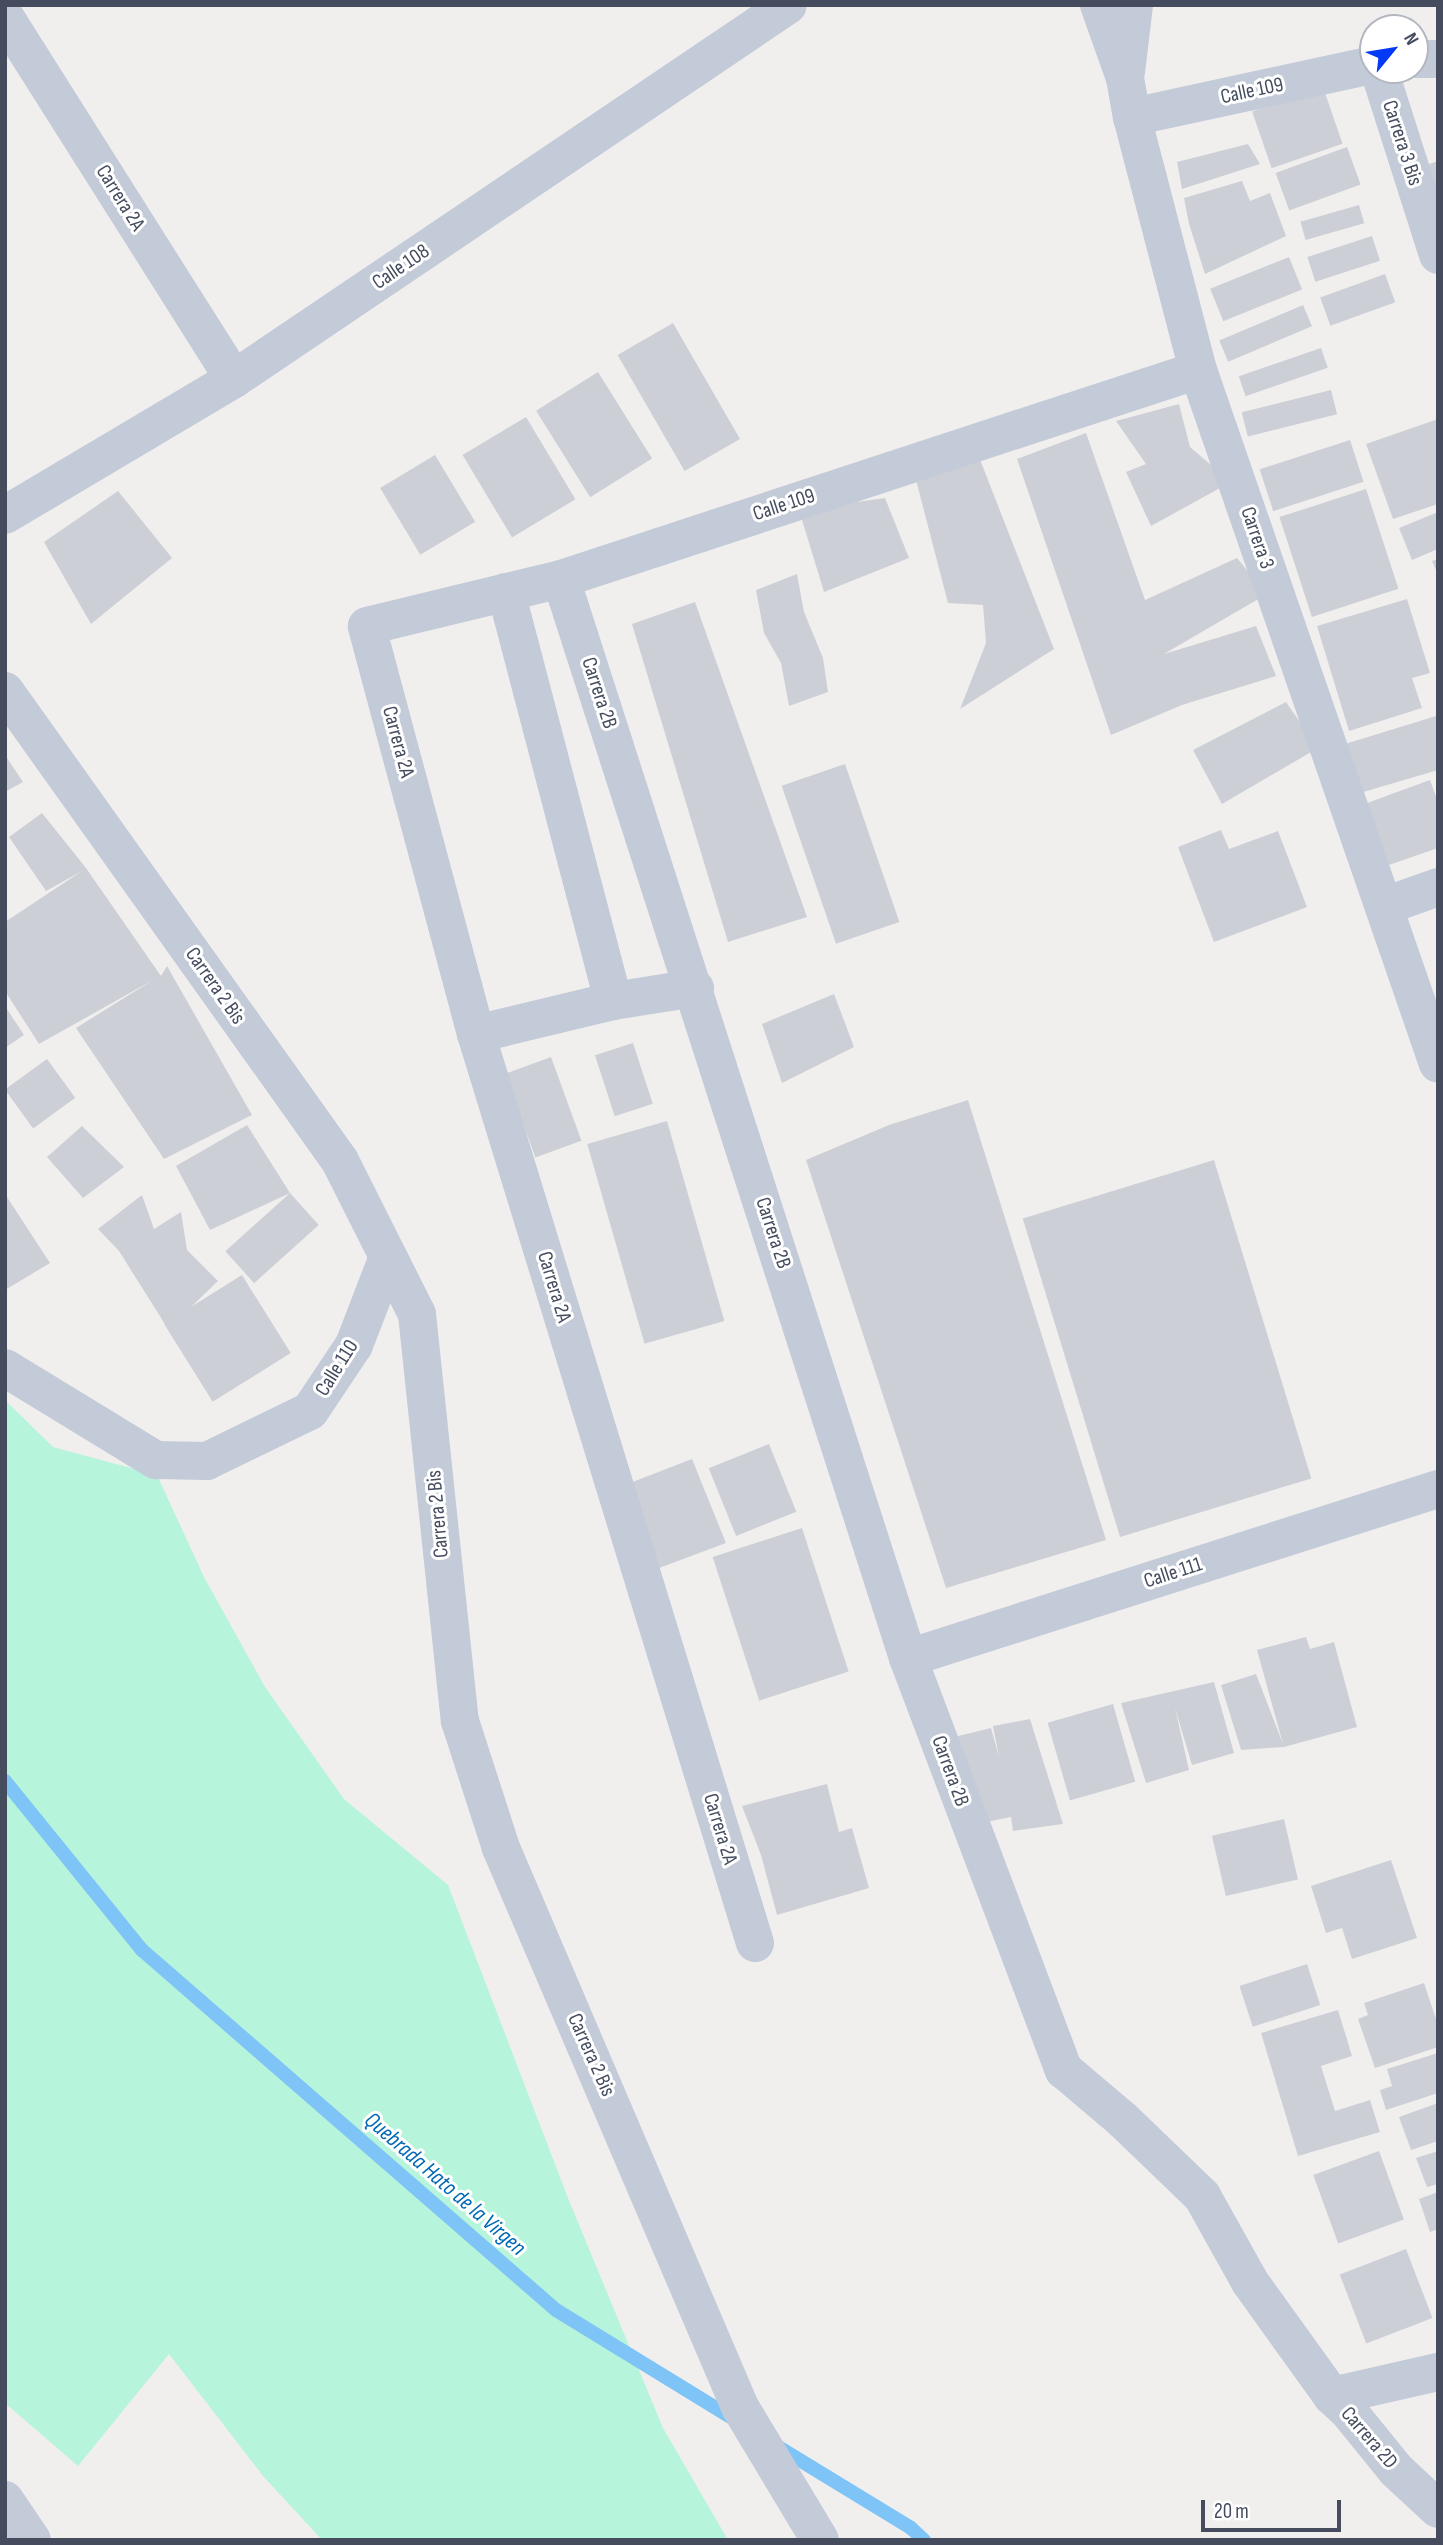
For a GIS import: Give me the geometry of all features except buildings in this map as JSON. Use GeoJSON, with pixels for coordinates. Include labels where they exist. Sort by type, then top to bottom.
{"type":"FeatureCollection","features":[{"type":"Feature","properties":{"kind":"street","name":"Calle 108"},"geometry":{"type":"LineString","coordinates":[[5,515],[234,379],[788,5]]}},
{"type":"Feature","properties":{"kind":"street","name":"Carrera 3"},"geometry":{"type":"LineString","coordinates":[[1099,5],[1125,78],[1132,117],[1198,370],[1438,1064]]}},
{"type":"Feature","properties":{"kind":"street"},"geometry":{"type":"LineString","coordinates":[[1125,78],[1134,5]]}},
{"type":"Feature","properties":{"kind":"street","name":"Carrera 2A"},"geometry":{"type":"LineString","coordinates":[[5,17],[234,379]]}},
{"type":"Feature","properties":{"kind":"street","name":"Calle 109"},"geometry":{"type":"LineString","coordinates":[[1132,117],[1359,68]]}},
{"type":"Feature","properties":{"kind":"street","name":"Carrera 3 Bis"},"geometry":{"type":"LineString","coordinates":[[1383,84],[1438,255]]}},
{"type":"Feature","properties":{"kind":"street","name":"Calle 109"},"geometry":{"type":"LineString","coordinates":[[367,626],[561,579],[1198,370]]}},
{"type":"Feature","properties":{"kind":"street","name":"Carrera 2B"},"geometry":{"type":"LineString","coordinates":[[561,579],[695,988],[908,1658],[1064,2070],[1123,2120],[1202,2196],[1250,2283],[1332,2396]]}},
{"type":"Feature","properties":{"kind":"street"},"geometry":{"type":"LineString","coordinates":[[506,592],[613,1001]]}},
{"type":"Feature","properties":{"kind":"street","name":"Carrera 2A"},"geometry":{"type":"LineString","coordinates":[[367,626],[477,1034],[755,1943]]}},
{"type":"Feature","properties":{"kind":"street","name":"Carrera 2 Bis"},"geometry":{"type":"LineString","coordinates":[[5,691],[340,1161],[417,1314],[460,1721],[500,1848],[740,2407],[820,2540]]}},
{"type":"Feature","properties":{"kind":"street"},"geometry":{"type":"LineString","coordinates":[[1385,906],[1438,887]]}},
{"type":"Feature","properties":{"kind":"street"},"geometry":{"type":"LineString","coordinates":[[477,1034],[613,1001],[695,988]]}},
{"type":"Feature","properties":{"kind":"street","name":"Calle 110"},"geometry":{"type":"LineString","coordinates":[[5,1368],[156,1460],[207,1461],[310,1411],[354,1345],[388,1257]]}},
{"type":"Feature","properties":{"kind":"street","name":"Calle 111"},"geometry":{"type":"LineString","coordinates":[[908,1658],[1438,1489]]}},
{"type":"Feature","properties":{"kind":"street"},"geometry":{"type":"LineString","coordinates":[[1332,2396],[1438,2372]]}},
{"type":"Feature","properties":{"kind":"street","name":"Carrera 2D"},"geometry":{"type":"LineString","coordinates":[[1332,2396],[1349,2412],[1396,2470],[1438,2509]]}},
{"type":"Feature","properties":{"kind":"street"},"geometry":{"type":"LineString","coordinates":[[5,2500],[32,2540]]}},
{"type":"Feature","properties":{"kind":"green space"},"geometry":{"type":"Polygon","coordinates":[[[5,1400],[53,1447],[157,1475],[204,1577],[265,1687],[344,1799],[448,1885],[568,2198],[663,2428],[728,2540],[322,2540],[263,2476],[169,2354],[78,2466],[5,2403],[5,1400]]]}},
{"type":"Feature","properties":{"kind":"waterway","name":"Quebrada Hato de la Virgen"},"geometry":{"type":"LineString","coordinates":[[5,1781],[142,1950],[556,2310],[737,2421]]}},
{"type":"Feature","properties":{"kind":"waterway","name":"Quebrada Hato de la Virgen"},"geometry":{"type":"LineString","coordinates":[[775,2445],[911,2528],[924,2540]]}}]}
